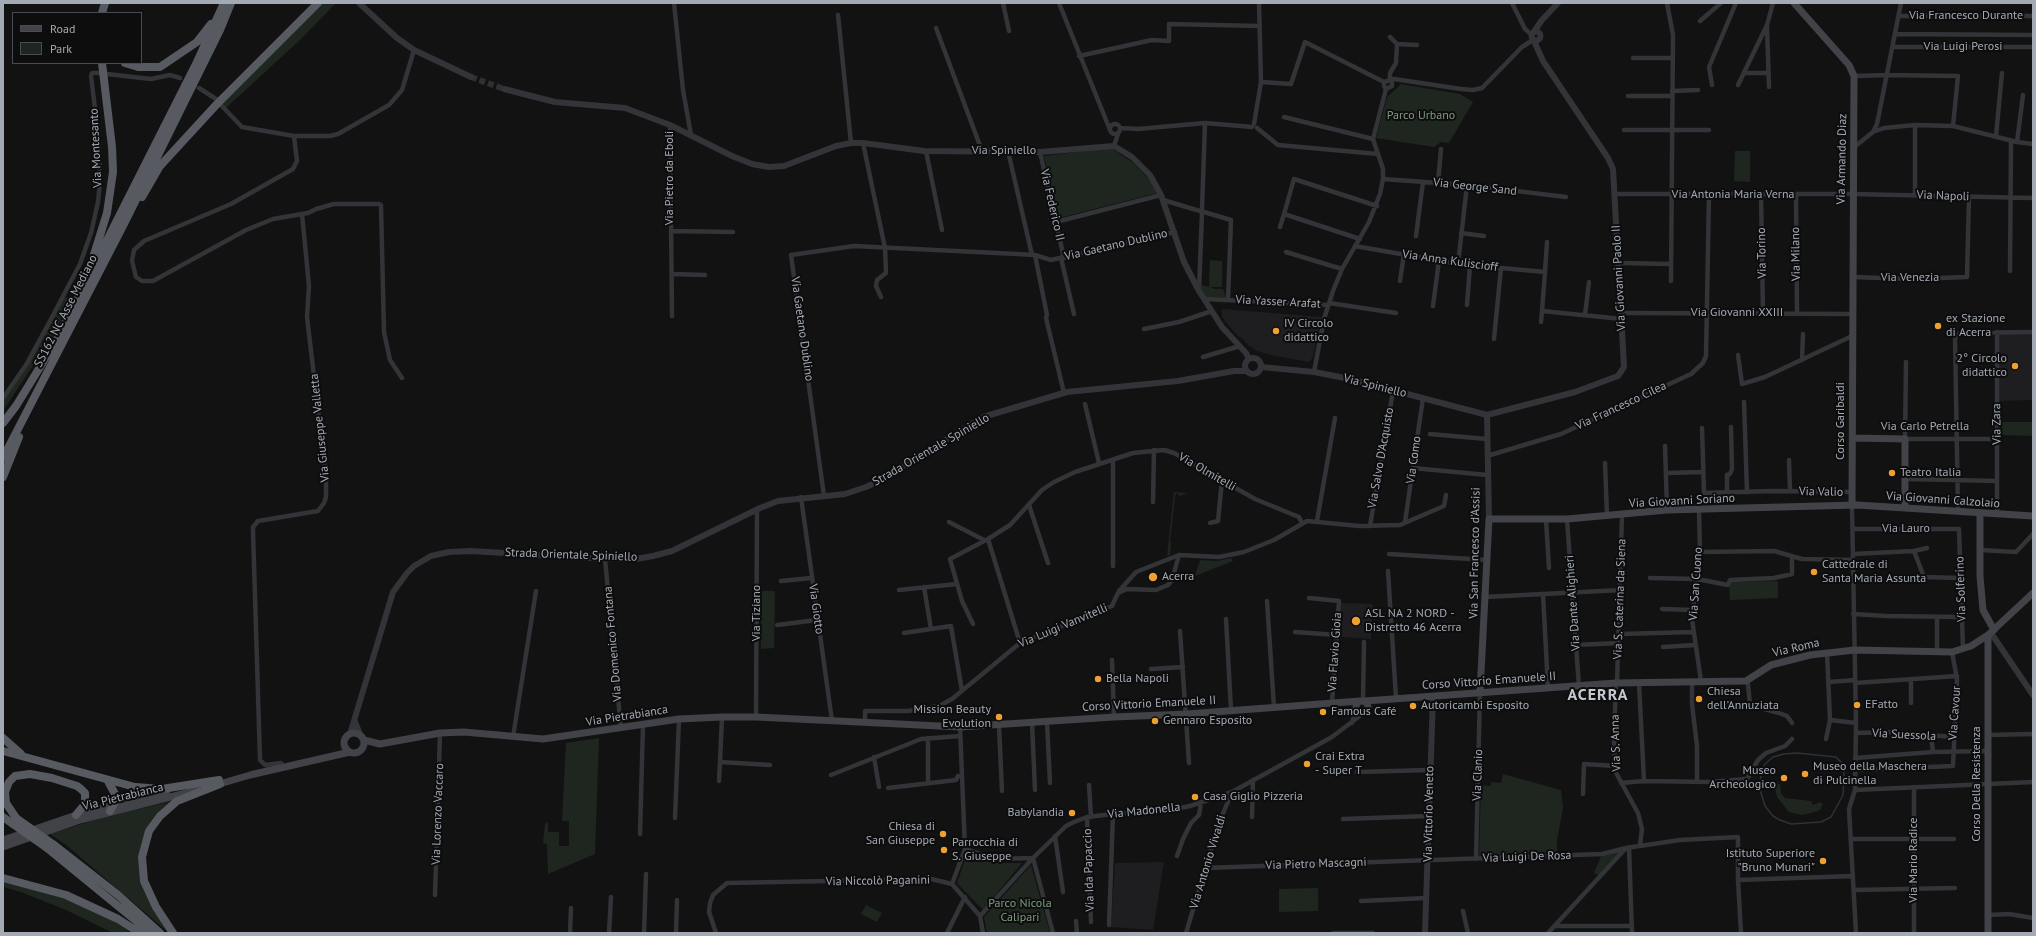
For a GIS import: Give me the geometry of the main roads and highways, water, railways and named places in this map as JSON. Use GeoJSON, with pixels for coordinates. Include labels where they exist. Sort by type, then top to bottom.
{"type":"FeatureCollection","features":[{"type":"Feature","properties":{"kind":"highway"},"geometry":{"type":"LineString","coordinates":[[129,64],[150,69],[160,67],[170,61],[197,42],[224,3]]}},
{"type":"Feature","properties":{"kind":"highway"},"geometry":{"type":"LineString","coordinates":[[3,424],[43,364],[197,62],[224,3]]}},
{"type":"Feature","properties":{"kind":"highway"},"geometry":{"type":"LineString","coordinates":[[125,222],[220,30],[231,3]]}},
{"type":"Feature","properties":{"kind":"highway"},"geometry":{"type":"LineString","coordinates":[[125,222],[160,166],[221,99],[318,3]]}},
{"type":"Feature","properties":{"kind":"highway"},"geometry":{"type":"LineString","coordinates":[[82,289],[102,232],[111,189],[112,147],[102,64]]}},
{"type":"Feature","properties":{"kind":"highway","name":"SS162 NC Asse Mediano"},"geometry":{"type":"LineString","coordinates":[[28,411],[125,222]]}},
{"type":"Feature","properties":{"kind":"highway"},"geometry":{"type":"LineString","coordinates":[[3,458],[28,411]]}},
{"type":"Feature","properties":{"kind":"highway"},"geometry":{"type":"LineString","coordinates":[[3,478],[28,411]]}},
{"type":"Feature","properties":{"kind":"highway"},"geometry":{"type":"LineString","coordinates":[[3,738],[25,756]]}},
{"type":"Feature","properties":{"kind":"highway"},"geometry":{"type":"LineString","coordinates":[[3,751],[25,756],[108,781],[135,787],[162,789],[220,782]]}},
{"type":"Feature","properties":{"kind":"highway"},"geometry":{"type":"LineString","coordinates":[[15,821],[6,803],[5,792],[9,782],[15,776],[30,774],[77,786],[81,789],[85,793],[85,804],[76,815]]}},
{"type":"Feature","properties":{"kind":"highway"},"geometry":{"type":"LineString","coordinates":[[108,781],[114,789],[112,808]]}},
{"type":"Feature","properties":{"kind":"highway"},"geometry":{"type":"LineString","coordinates":[[173,933],[156,907],[144,881],[142,857],[148,831],[160,816],[177,802],[220,782]]}},
{"type":"Feature","properties":{"kind":"highway"},"geometry":{"type":"LineString","coordinates":[[3,804],[15,821]]}},
{"type":"Feature","properties":{"kind":"highway"},"geometry":{"type":"LineString","coordinates":[[3,809],[15,821],[118,896],[160,933]]}},
{"type":"Feature","properties":{"kind":"highway"},"geometry":{"type":"LineString","coordinates":[[3,818],[15,821]]}},
{"type":"Feature","properties":{"kind":"highway"},"geometry":{"type":"LineString","coordinates":[[51,847],[151,933]]}},
{"type":"Feature","properties":{"kind":"highway"},"geometry":{"type":"LineString","coordinates":[[3,878],[66,895],[111,916],[140,933]]}},
{"type":"Feature","properties":{"kind":"main road","name":"Via Armando Diaz"},"geometry":{"type":"LineString","coordinates":[[1794,3],[1849,66],[1854,76],[1852,148],[1852,336]]}},
{"type":"Feature","properties":{"kind":"main road","name":"Corso Garibaldi"},"geometry":{"type":"LineString","coordinates":[[1852,336],[1852,506]]}},
{"type":"Feature","properties":{"kind":"main road","name":"Via Carlo Petrella"},"geometry":{"type":"LineString","coordinates":[[1853,438],[1905,438],[1907,479],[1905,508]]}},
{"type":"Feature","properties":{"kind":"main road","name":"Via Giovanni Calzolaio"},"geometry":{"type":"LineString","coordinates":[[1852,506],[1857,505],[1958,511],[1997,515],[2033,516]]}},
{"type":"Feature","properties":{"kind":"main road","name":"Via Giovanni Soriano"},"geometry":{"type":"LineString","coordinates":[[1488,519],[1546,520],[1622,515],[1667,510],[1852,506]]}},
{"type":"Feature","properties":{"kind":"main road"},"geometry":{"type":"LineString","coordinates":[[1980,513],[1980,576],[1983,610],[1991,633]]}},
{"type":"Feature","properties":{"kind":"main road","name":"Via San Francesco d'Assisi"},"geometry":{"type":"LineString","coordinates":[[1480,692],[1488,519]]}},
{"type":"Feature","properties":{"kind":"main road","name":"Via Roma"},"geometry":{"type":"LineString","coordinates":[[1746,681],[1771,665],[1810,654],[1855,650],[1952,652],[1963,649],[1991,633],[2033,593]]}},
{"type":"Feature","properties":{"kind":"main road","name":"Corso Della Resistenza"},"geometry":{"type":"LineString","coordinates":[[1988,933],[1988,736],[1991,633]]}},
{"type":"Feature","properties":{"kind":"main road","name":"Corso Vittorio Emanuele II"},"geometry":{"type":"LineString","coordinates":[[865,723],[960,727],[999,726],[1336,703],[1361,707],[1382,700],[1396,698],[1579,687],[1616,683],[1746,681]]}},
{"type":"Feature","properties":{"kind":"main road","name":"Via Pietrabianca"},"geometry":{"type":"LineString","coordinates":[[5,839],[76,815],[112,808],[350,752],[356,752],[362,749],[381,747],[440,733],[483,733],[543,739],[621,729],[679,719],[722,717],[756,717],[865,723]]}},
{"type":"Feature","properties":{"kind":"main road","name":"Via Pietrabianca"},"geometry":{"type":"LineString","coordinates":[[344,741],[350,734],[362,737],[375,744],[394,743]]}},
{"type":"Feature","properties":{"kind":"main road"},"geometry":{"type":"LineString","coordinates":[[362,737],[362,749]]}},
{"type":"Feature","properties":{"kind":"main road"},"geometry":{"type":"LineString","coordinates":[[344,741],[345,747],[350,752]]}},
{"type":"Feature","properties":{"kind":"main road"},"geometry":{"type":"LineString","coordinates":[[333,756],[340,750],[344,741]]}},
{"type":"Feature","properties":{"kind":"main road","name":"Via Pietrabianca"},"geometry":{"type":"LineString","coordinates":[[3,847],[112,808]]}},
{"type":"Feature","properties":{"kind":"waterway"},"geometry":{"type":"LineString","coordinates":[[1797,753],[1836,757],[1842,763],[1844,775],[1843,795],[1831,817],[1821,822],[1791,824],[1773,816],[1765,806],[1761,793],[1761,772],[1765,764],[1773,757],[1797,753]]}},
{"type":"Feature","properties":{"kind":"tunnel"},"geometry":{"type":"LineString","coordinates":[[471,77],[504,89]]}},
{"type":"Feature","properties":{"kind":"place","name":"ex Stazione di Acerra"},"geometry":{"type":"Point","coordinates":[1938,326]}},
{"type":"Feature","properties":{"kind":"place","name":"IV Circolo didattico"},"geometry":{"type":"Point","coordinates":[1276,331]}},
{"type":"Feature","properties":{"kind":"place","name":"2° Circolo didattico"},"geometry":{"type":"Point","coordinates":[2015,366]}},
{"type":"Feature","properties":{"kind":"place","name":"Teatro Italia"},"geometry":{"type":"Point","coordinates":[1892,473]}},
{"type":"Feature","properties":{"kind":"place","name":"Cattedrale di Santa Maria Assunta"},"geometry":{"type":"Point","coordinates":[1814,572]}},
{"type":"Feature","properties":{"kind":"place","name":"Acerra"},"geometry":{"type":"Point","coordinates":[1153,577]}},
{"type":"Feature","properties":{"kind":"place","name":"ASL NA 2 NORD - Distretto 46 Acerra"},"geometry":{"type":"Point","coordinates":[1356,621]}},
{"type":"Feature","properties":{"kind":"place","name":"Bella Napoli"},"geometry":{"type":"Point","coordinates":[1098,679]}},
{"type":"Feature","properties":{"kind":"place","name":"Chiesa dell'Annuziata"},"geometry":{"type":"Point","coordinates":[1699,699]}},
{"type":"Feature","properties":{"kind":"place","name":"EFatto"},"geometry":{"type":"Point","coordinates":[1857,705]}},
{"type":"Feature","properties":{"kind":"place","name":"Autoricambi Esposito"},"geometry":{"type":"Point","coordinates":[1413,706]}},
{"type":"Feature","properties":{"kind":"place","name":"Famous Café"},"geometry":{"type":"Point","coordinates":[1323,712]}},
{"type":"Feature","properties":{"kind":"place","name":"Mission Beauty Evolution"},"geometry":{"type":"Point","coordinates":[999,717]}},
{"type":"Feature","properties":{"kind":"place","name":"Gennaro Esposito"},"geometry":{"type":"Point","coordinates":[1155,721]}},
{"type":"Feature","properties":{"kind":"place","name":"Crai Extra - Super T"},"geometry":{"type":"Point","coordinates":[1307,764]}},
{"type":"Feature","properties":{"kind":"place","name":"Museo della Maschera di Pulcinella"},"geometry":{"type":"Point","coordinates":[1805,774]}},
{"type":"Feature","properties":{"kind":"place","name":"Museo Archeologico"},"geometry":{"type":"Point","coordinates":[1784,778]}},
{"type":"Feature","properties":{"kind":"place","name":"Casa Giglio Pizzeria"},"geometry":{"type":"Point","coordinates":[1195,797]}},
{"type":"Feature","properties":{"kind":"place","name":"Babylandia"},"geometry":{"type":"Point","coordinates":[1072,813]}},
{"type":"Feature","properties":{"kind":"place","name":"Chiesa di San Giuseppe"},"geometry":{"type":"Point","coordinates":[943,834]}},
{"type":"Feature","properties":{"kind":"place","name":"Parrocchia di S. Giuseppe"},"geometry":{"type":"Point","coordinates":[944,850]}},
{"type":"Feature","properties":{"kind":"place","name":"Istituto Superiore \"Bruno Munari\""},"geometry":{"type":"Point","coordinates":[1823,861]}},
{"type":"Feature","properties":{"kind":"district","name":"ACERRA"},"geometry":{"type":"Point","coordinates":[1598,695]}},
{"type":"Feature","properties":{"kind":"park label","name":"Parco Urbano"},"geometry":{"type":"Point","coordinates":[1421,116]}},
{"type":"Feature","properties":{"kind":"park label","name":"Parco Nicola Calipari"},"geometry":{"type":"Point","coordinates":[1020,911]}}]}
